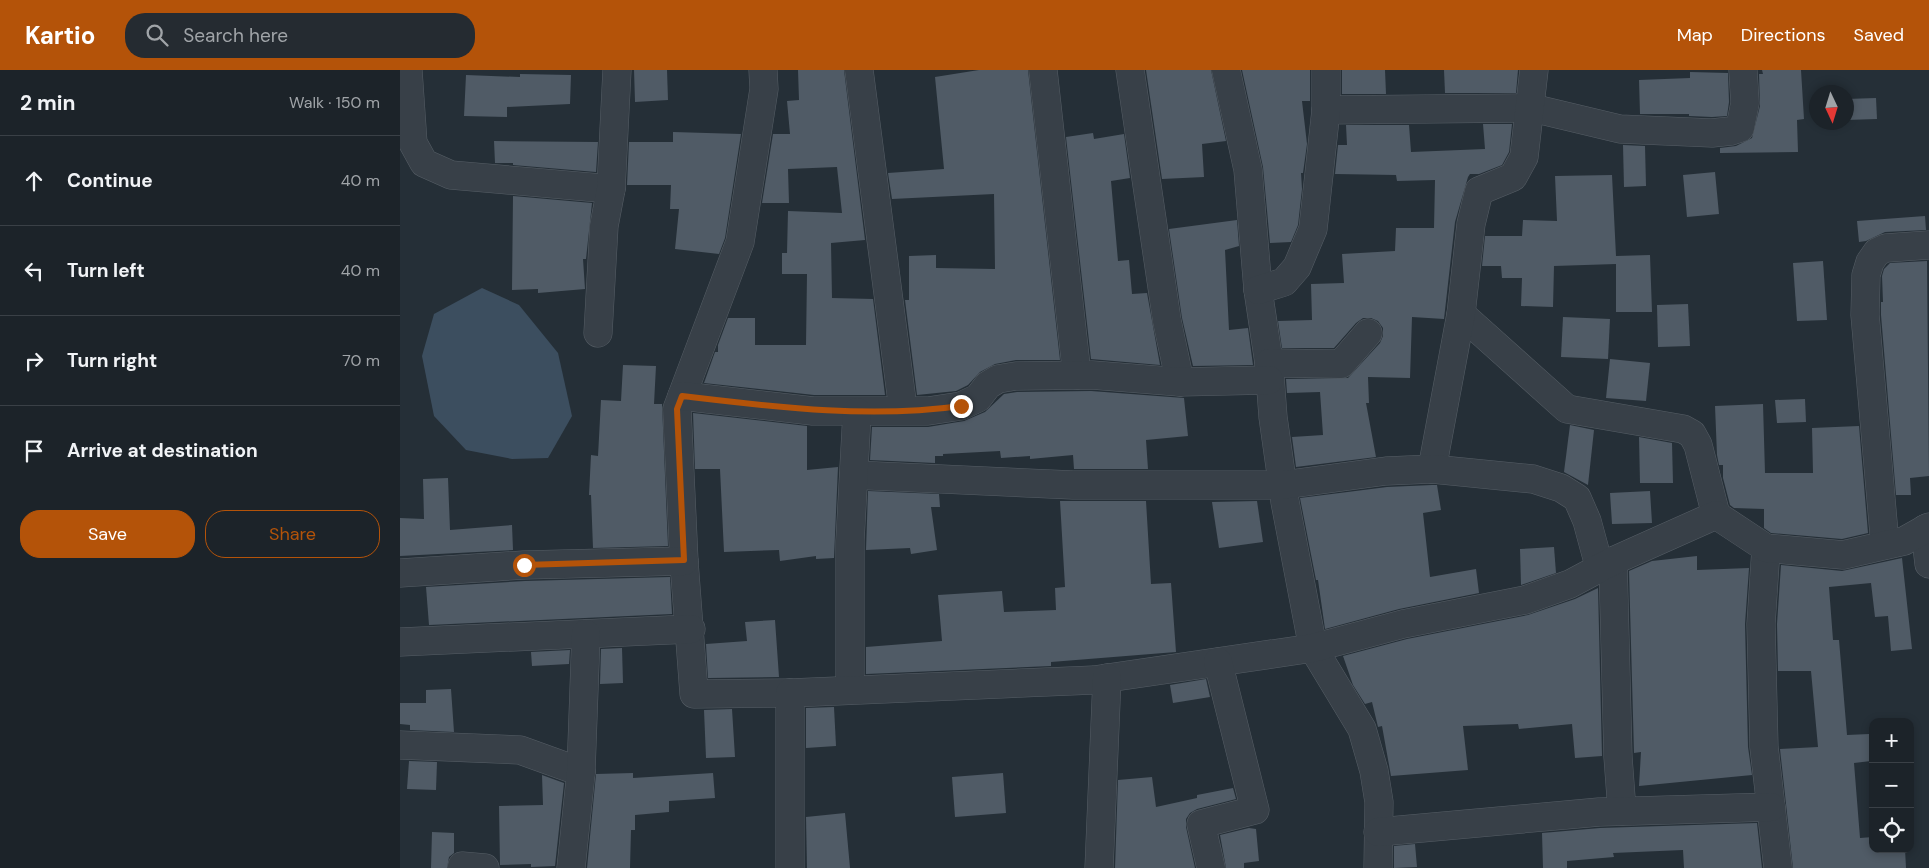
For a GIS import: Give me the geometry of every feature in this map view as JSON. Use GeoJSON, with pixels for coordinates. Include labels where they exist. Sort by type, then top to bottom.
{"type":"FeatureCollection","features":[{"type":"Feature","properties":{"kind":"street"},"geometry":{"type":"LineString","coordinates":[[408,70],[413,143],[424,163],[452,175],[612,189]]}},
{"type":"Feature","properties":{"kind":"street"},"geometry":{"type":"LineString","coordinates":[[598,333],[604,226],[612,189],[617,70]]}},
{"type":"Feature","properties":{"kind":"street"},"geometry":{"type":"LineString","coordinates":[[763,70],[764,89],[740,242],[677,409],[684,560],[691,629],[694,694],[790,693],[1107,678],[1313,648],[1403,624],[1525,600],[1570,584],[1606,565],[1716,515]]}},
{"type":"Feature","properties":{"kind":"street"},"geometry":{"type":"LineString","coordinates":[[860,70],[903,409]]}},
{"type":"Feature","properties":{"kind":"street"},"geometry":{"type":"LineString","coordinates":[[1043,70],[1077,375]]}},
{"type":"Feature","properties":{"kind":"street"},"geometry":{"type":"LineString","coordinates":[[1130,70],[1168,321],[1180,382]]}},
{"type":"Feature","properties":{"kind":"street"},"geometry":{"type":"LineString","coordinates":[[1226,70],[1248,170],[1258,290],[1283,485],[1313,648],[1362,729],[1379,802],[1378,868]]}},
{"type":"Feature","properties":{"kind":"street"},"geometry":{"type":"LineString","coordinates":[[1258,290],[1284,282],[1298,267],[1313,229],[1326,110],[1326,70]]}},
{"type":"Feature","properties":{"kind":"street"},"geometry":{"type":"LineString","coordinates":[[1432,469],[1461,314],[1471,224],[1479,191],[1513,177],[1524,158],[1532,108],[1534,70]]}},
{"type":"Feature","properties":{"kind":"street"},"geometry":{"type":"LineString","coordinates":[[1326,110],[1532,108],[1620,129],[1712,133],[1740,128],[1743,119],[1743,70]]}},
{"type":"Feature","properties":{"kind":"street"},"geometry":{"type":"LineString","coordinates":[[1886,545],[1865,315],[1866,275],[1870,262],[1877,252],[1886,248],[1929,245]]}},
{"type":"Feature","properties":{"kind":"street"},"geometry":{"type":"LineString","coordinates":[[1461,314],[1567,409],[1683,429],[1692,434],[1698,445],[1716,515],[1766,548],[1843,555],[1904,541],[1927,528],[1929,564]]}},
{"type":"Feature","properties":{"kind":"street"},"geometry":{"type":"LineString","coordinates":[[682,396],[813,411],[928,410],[961,406],[978,398],[988,385],[998,379],[1077,375],[1180,382],[1341,364],[1368,333]]}},
{"type":"Feature","properties":{"kind":"street"},"geometry":{"type":"LineString","coordinates":[[850,690],[850,541],[857,412]]}},
{"type":"Feature","properties":{"kind":"street"},"geometry":{"type":"LineString","coordinates":[[854,475],[1073,485],[1283,485],[1386,471],[1432,469],[1533,479],[1561,488],[1577,498],[1606,565],[1622,811]]}},
{"type":"Feature","properties":{"kind":"street"},"geometry":{"type":"LineString","coordinates":[[1766,548],[1761,634],[1764,747],[1778,868]]}},
{"type":"Feature","properties":{"kind":"street"},"geometry":{"type":"LineString","coordinates":[[400,572],[524,565],[684,560]]}},
{"type":"Feature","properties":{"kind":"street"},"geometry":{"type":"LineString","coordinates":[[400,642],[691,629]]}},
{"type":"Feature","properties":{"kind":"street"},"geometry":{"type":"LineString","coordinates":[[570,868],[581,772],[586,634]]}},
{"type":"Feature","properties":{"kind":"street"},"geometry":{"type":"LineString","coordinates":[[1211,868],[1201,824],[1255,810],[1218,662]]}},
{"type":"Feature","properties":{"kind":"street"},"geometry":{"type":"LineString","coordinates":[[1099,868],[1107,678]]}},
{"type":"Feature","properties":{"kind":"street"},"geometry":{"type":"LineString","coordinates":[[790,693],[790,868]]}},
{"type":"Feature","properties":{"kind":"street"},"geometry":{"type":"LineString","coordinates":[[400,745],[520,750],[581,772]]}},
{"type":"Feature","properties":{"kind":"street"},"geometry":{"type":"LineString","coordinates":[[1378,832],[1622,811],[1771,807]]}},
{"type":"Feature","properties":{"kind":"water"},"geometry":{"type":"Polygon","coordinates":[[[482,288],[519,305],[558,353],[572,416],[548,458],[512,459],[466,450],[434,416],[422,356],[434,314],[482,288]]]}},
{"type":"Feature","properties":{"kind":"building"},"geometry":{"type":"Polygon","coordinates":[[[634,70],[667,70],[668,100],[635,102],[634,70]]]}},
{"type":"Feature","properties":{"kind":"building"},"geometry":{"type":"Polygon","coordinates":[[[798,70],[844,70],[865,240],[831,243],[832,298],[873,299],[885,395],[814,395],[704,383],[715,352],[718,352],[718,345],[728,318],[755,318],[755,345],[806,345],[807,274],[782,274],[782,253],[787,253],[788,211],[842,213],[837,167],[788,169],[789,203],[762,203],[773,134],[790,134],[787,101],[799,100],[798,70]]]}},
{"type":"Feature","properties":{"kind":"building"},"geometry":{"type":"Polygon","coordinates":[[[979,70],[1028,70],[1060,360],[1016,360],[995,364],[980,372],[968,385],[956,391],[917,395],[905,300],[909,300],[909,256],[936,255],[936,268],[995,269],[994,194],[892,199],[888,173],[944,169],[935,77],[979,70]]]}},
{"type":"Feature","properties":{"kind":"building"},"geometry":{"type":"Polygon","coordinates":[[[1146,70],[1211,70],[1226,141],[1202,144],[1204,177],[1162,179],[1146,70]]]}},
{"type":"Feature","properties":{"kind":"building"},"geometry":{"type":"Polygon","coordinates":[[[1242,70],[1310,70],[1310,101],[1302,101],[1307,144],[1303,173],[1301,173],[1302,189],[1298,225],[1291,242],[1270,243],[1263,167],[1242,70]]]}},
{"type":"Feature","properties":{"kind":"building"},"geometry":{"type":"Polygon","coordinates":[[[1342,70],[1385,70],[1386,94],[1342,94],[1342,70]]]}},
{"type":"Feature","properties":{"kind":"building"},"geometry":{"type":"Polygon","coordinates":[[[1444,70],[1518,70],[1516,93],[1445,93],[1444,70]]]}},
{"type":"Feature","properties":{"kind":"building"},"geometry":{"type":"Polygon","coordinates":[[[1762,70],[1801,70],[1804,119],[1797,120],[1798,152],[1720,153],[1720,148],[1736,146],[1752,138],[1760,106],[1759,74],[1763,74],[1762,70]]]}},
{"type":"Feature","properties":{"kind":"building"},"geometry":{"type":"Polygon","coordinates":[[[1690,72],[1728,73],[1729,102],[1727,116],[1640,114],[1639,80],[1690,78],[1690,72]]]}},
{"type":"Feature","properties":{"kind":"building"},"geometry":{"type":"Polygon","coordinates":[[[520,74],[571,75],[570,104],[507,107],[507,117],[464,116],[466,75],[520,77],[520,74]]]}},
{"type":"Feature","properties":{"kind":"building"},"geometry":{"type":"Polygon","coordinates":[[[1876,98],[1877,119],[1854,120],[1854,99],[1876,98]]]}},
{"type":"Feature","properties":{"kind":"building"},"geometry":{"type":"Polygon","coordinates":[[[1483,124],[1512,124],[1509,152],[1502,165],[1479,174],[1470,174],[1468,177],[1455,222],[1444,319],[1412,317],[1410,378],[1368,377],[1369,403],[1366,403],[1376,457],[1296,467],[1292,437],[1323,435],[1320,392],[1287,393],[1286,379],[1348,378],[1380,343],[1383,336],[1383,328],[1378,321],[1371,318],[1363,318],[1356,323],[1334,348],[1282,348],[1278,321],[1312,320],[1311,284],[1344,283],[1342,254],[1395,251],[1396,228],[1434,228],[1435,180],[1397,181],[1396,175],[1335,174],[1338,145],[1347,145],[1346,125],[1409,125],[1411,152],[1485,149],[1483,124]]]}},
{"type":"Feature","properties":{"kind":"building"},"geometry":{"type":"Polygon","coordinates":[[[673,132],[741,134],[725,238],[719,254],[675,249],[679,209],[670,209],[671,185],[627,185],[629,142],[673,142],[673,132]]]}},
{"type":"Feature","properties":{"kind":"building"},"geometry":{"type":"Polygon","coordinates":[[[1093,133],[1094,139],[1124,134],[1130,178],[1111,181],[1118,261],[1129,260],[1132,294],[1147,293],[1160,365],[1091,359],[1066,137],[1093,133]]]}},
{"type":"Feature","properties":{"kind":"building"},"geometry":{"type":"Polygon","coordinates":[[[494,141],[598,142],[596,172],[513,165],[513,163],[495,163],[494,141]]]}},
{"type":"Feature","properties":{"kind":"building"},"geometry":{"type":"Polygon","coordinates":[[[1623,145],[1645,146],[1646,186],[1624,187],[1623,145]]]}},
{"type":"Feature","properties":{"kind":"building"},"geometry":{"type":"Polygon","coordinates":[[[1715,172],[1719,214],[1687,217],[1683,175],[1715,172]]]}},
{"type":"Feature","properties":{"kind":"building"},"geometry":{"type":"Polygon","coordinates":[[[1612,175],[1616,256],[1650,255],[1652,312],[1616,312],[1616,264],[1554,266],[1553,307],[1521,306],[1522,278],[1502,278],[1501,266],[1482,266],[1485,236],[1522,236],[1523,220],[1557,221],[1555,176],[1612,175]]]}},
{"type":"Feature","properties":{"kind":"building"},"geometry":{"type":"Polygon","coordinates":[[[513,196],[592,203],[586,259],[583,259],[585,289],[538,293],[538,289],[512,290],[513,196]]]}},
{"type":"Feature","properties":{"kind":"building"},"geometry":{"type":"Polygon","coordinates":[[[1925,216],[1926,230],[1885,232],[1866,241],[1859,242],[1857,221],[1925,216]]]}},
{"type":"Feature","properties":{"kind":"building"},"geometry":{"type":"Polygon","coordinates":[[[1237,220],[1239,246],[1225,250],[1229,330],[1248,328],[1253,365],[1193,366],[1182,318],[1169,229],[1237,220]]]}},
{"type":"Feature","properties":{"kind":"building"},"geometry":{"type":"Polygon","coordinates":[[[1823,261],[1827,320],[1797,321],[1793,263],[1823,261]]]}},
{"type":"Feature","properties":{"kind":"building"},"geometry":{"type":"Polygon","coordinates":[[[1927,261],[1929,476],[1910,478],[1911,495],[1896,495],[1881,315],[1881,302],[1883,302],[1882,276],[1884,269],[1890,263],[1927,261]]]}},
{"type":"Feature","properties":{"kind":"building"},"geometry":{"type":"Polygon","coordinates":[[[1688,304],[1690,346],[1658,347],[1657,305],[1688,304]]]}},
{"type":"Feature","properties":{"kind":"building"},"geometry":{"type":"Polygon","coordinates":[[[1563,317],[1610,319],[1608,359],[1561,357],[1563,317]]]}},
{"type":"Feature","properties":{"kind":"building"},"geometry":{"type":"Polygon","coordinates":[[[1610,359],[1650,363],[1646,401],[1606,398],[1610,359]]]}},
{"type":"Feature","properties":{"kind":"building"},"geometry":{"type":"Polygon","coordinates":[[[623,365],[656,366],[654,404],[662,404],[668,546],[593,548],[591,495],[589,495],[591,455],[598,456],[601,400],[621,401],[623,365]]]}},
{"type":"Feature","properties":{"kind":"building"},"geometry":{"type":"Polygon","coordinates":[[[1091,391],[1184,398],[1188,436],[1146,440],[1148,469],[1074,469],[1073,455],[1030,459],[1030,456],[1001,458],[1000,451],[943,454],[943,456],[935,456],[935,463],[870,460],[872,427],[928,427],[964,421],[985,412],[1004,394],[1017,392],[1091,391]]]}},
{"type":"Feature","properties":{"kind":"building"},"geometry":{"type":"Polygon","coordinates":[[[1805,399],[1806,422],[1777,423],[1775,400],[1805,399]]]}},
{"type":"Feature","properties":{"kind":"building"},"geometry":{"type":"Polygon","coordinates":[[[1763,404],[1765,473],[1813,473],[1812,428],[1859,426],[1868,533],[1842,539],[1771,533],[1764,528],[1764,509],[1734,508],[1730,505],[1723,478],[1723,465],[1719,465],[1717,455],[1715,406],[1763,404]]]}},
{"type":"Feature","properties":{"kind":"building"},"geometry":{"type":"Polygon","coordinates":[[[693,413],[807,426],[807,470],[838,467],[834,558],[816,559],[816,556],[780,561],[779,550],[724,552],[720,469],[695,469],[693,413]]]}},
{"type":"Feature","properties":{"kind":"building"},"geometry":{"type":"Polygon","coordinates":[[[1570,425],[1594,430],[1588,485],[1564,472],[1570,425]]]}},
{"type":"Feature","properties":{"kind":"building"},"geometry":{"type":"Polygon","coordinates":[[[1639,437],[1672,443],[1673,483],[1640,483],[1639,437]]]}},
{"type":"Feature","properties":{"kind":"building"},"geometry":{"type":"Polygon","coordinates":[[[448,478],[450,530],[512,525],[513,550],[400,556],[400,518],[424,519],[423,479],[448,478]]]}},
{"type":"Feature","properties":{"kind":"building"},"geometry":{"type":"Polygon","coordinates":[[[1437,485],[1441,510],[1423,513],[1430,577],[1476,569],[1479,593],[1399,609],[1325,629],[1318,580],[1316,580],[1300,498],[1387,487],[1437,485]]]}},
{"type":"Feature","properties":{"kind":"building"},"geometry":{"type":"Polygon","coordinates":[[[868,491],[939,494],[940,507],[931,507],[937,550],[911,554],[910,548],[866,550],[868,491]]]}},
{"type":"Feature","properties":{"kind":"building"},"geometry":{"type":"Polygon","coordinates":[[[1650,491],[1652,523],[1612,524],[1610,493],[1650,491]]]}},
{"type":"Feature","properties":{"kind":"building"},"geometry":{"type":"Polygon","coordinates":[[[1060,501],[1146,501],[1151,584],[1171,583],[1176,652],[1051,662],[1051,666],[866,674],[866,647],[942,641],[938,595],[1002,591],[1004,612],[1056,610],[1055,588],[1065,587],[1060,501]]]}},
{"type":"Feature","properties":{"kind":"building"},"geometry":{"type":"Polygon","coordinates":[[[1257,501],[1263,542],[1219,548],[1212,502],[1257,501]]]}},
{"type":"Feature","properties":{"kind":"building"},"geometry":{"type":"Polygon","coordinates":[[[1554,547],[1556,573],[1521,585],[1520,549],[1554,547]]]}},
{"type":"Feature","properties":{"kind":"building"},"geometry":{"type":"Polygon","coordinates":[[[1697,556],[1697,570],[1749,568],[1745,624],[1748,747],[1752,775],[1639,786],[1641,752],[1634,753],[1629,571],[1652,561],[1697,556]]]}},
{"type":"Feature","properties":{"kind":"building"},"geometry":{"type":"Polygon","coordinates":[[[1902,558],[1912,649],[1891,651],[1888,616],[1875,617],[1871,583],[1829,587],[1833,640],[1839,640],[1847,735],[1869,734],[1869,761],[1854,763],[1860,838],[1869,837],[1869,853],[1905,853],[1906,868],[1793,868],[1780,749],[1818,747],[1811,671],[1778,671],[1777,624],[1781,565],[1842,571],[1902,558]]]}},
{"type":"Feature","properties":{"kind":"building"},"geometry":{"type":"Polygon","coordinates":[[[670,577],[672,614],[429,625],[426,587],[525,581],[670,577]]]}},
{"type":"Feature","properties":{"kind":"building"},"geometry":{"type":"Polygon","coordinates":[[[1598,588],[1602,756],[1575,758],[1572,724],[1519,729],[1518,724],[1463,726],[1468,770],[1391,776],[1382,726],[1378,727],[1372,702],[1365,704],[1353,685],[1343,656],[1407,639],[1528,615],[1575,599],[1598,588]]]}},
{"type":"Feature","properties":{"kind":"building"},"geometry":{"type":"Polygon","coordinates":[[[775,620],[779,677],[708,678],[706,644],[747,641],[745,622],[775,620]]]}},
{"type":"Feature","properties":{"kind":"building"},"geometry":{"type":"Polygon","coordinates":[[[622,648],[623,683],[600,684],[601,649],[622,648]]]}},
{"type":"Feature","properties":{"kind":"building"},"geometry":{"type":"Polygon","coordinates":[[[570,650],[569,664],[532,666],[531,652],[570,650]]]}},
{"type":"Feature","properties":{"kind":"building"},"geometry":{"type":"Polygon","coordinates":[[[1206,679],[1210,697],[1173,703],[1170,685],[1206,679]]]}},
{"type":"Feature","properties":{"kind":"building"},"geometry":{"type":"Polygon","coordinates":[[[451,689],[454,732],[410,730],[410,725],[400,724],[400,703],[426,703],[426,690],[451,689]]]}},
{"type":"Feature","properties":{"kind":"building"},"geometry":{"type":"Polygon","coordinates":[[[834,707],[836,746],[806,748],[806,708],[834,707]]]}},
{"type":"Feature","properties":{"kind":"building"},"geometry":{"type":"Polygon","coordinates":[[[732,709],[735,757],[706,758],[704,710],[732,709]]]}},
{"type":"Feature","properties":{"kind":"building"},"geometry":{"type":"Polygon","coordinates":[[[409,761],[437,762],[436,790],[407,789],[409,761]]]}},
{"type":"Feature","properties":{"kind":"building"},"geometry":{"type":"Polygon","coordinates":[[[633,773],[633,778],[713,773],[715,798],[669,801],[669,812],[635,815],[635,830],[631,830],[630,868],[587,868],[596,774],[633,773]]]}},
{"type":"Feature","properties":{"kind":"building"},"geometry":{"type":"Polygon","coordinates":[[[1003,773],[1006,813],[955,817],[952,777],[1003,773]]]}},
{"type":"Feature","properties":{"kind":"building"},"geometry":{"type":"Polygon","coordinates":[[[542,775],[564,783],[555,866],[531,867],[531,864],[500,865],[499,806],[543,805],[542,775]]]}},
{"type":"Feature","properties":{"kind":"building"},"geometry":{"type":"Polygon","coordinates":[[[1152,777],[1156,807],[1197,798],[1197,795],[1233,788],[1236,799],[1197,809],[1190,813],[1186,819],[1195,868],[1115,868],[1118,780],[1152,777]]]}},
{"type":"Feature","properties":{"kind":"building"},"geometry":{"type":"Polygon","coordinates":[[[845,813],[850,868],[807,868],[806,817],[845,813]]]}},
{"type":"Feature","properties":{"kind":"building"},"geometry":{"type":"Polygon","coordinates":[[[1757,823],[1762,868],[1684,868],[1683,850],[1613,853],[1614,857],[1567,861],[1567,868],[1543,868],[1542,833],[1600,828],[1757,823]]]}},
{"type":"Feature","properties":{"kind":"building"},"geometry":{"type":"Polygon","coordinates":[[[1249,828],[1256,829],[1259,861],[1244,863],[1244,868],[1226,868],[1220,835],[1249,828]]]}},
{"type":"Feature","properties":{"kind":"building"},"geometry":{"type":"Polygon","coordinates":[[[432,832],[454,833],[454,853],[449,857],[447,868],[431,868],[432,832]]]}},
{"type":"Feature","properties":{"kind":"building"},"geometry":{"type":"Polygon","coordinates":[[[1415,844],[1417,867],[1394,868],[1394,846],[1415,844]]]}},
{"type":"Feature","properties":{"kind":"route"},"geometry":{"type":"LineString","coordinates":[[524,565],[684,560],[677,409],[682,396],[813,411],[928,410],[961,406]]}}]}
